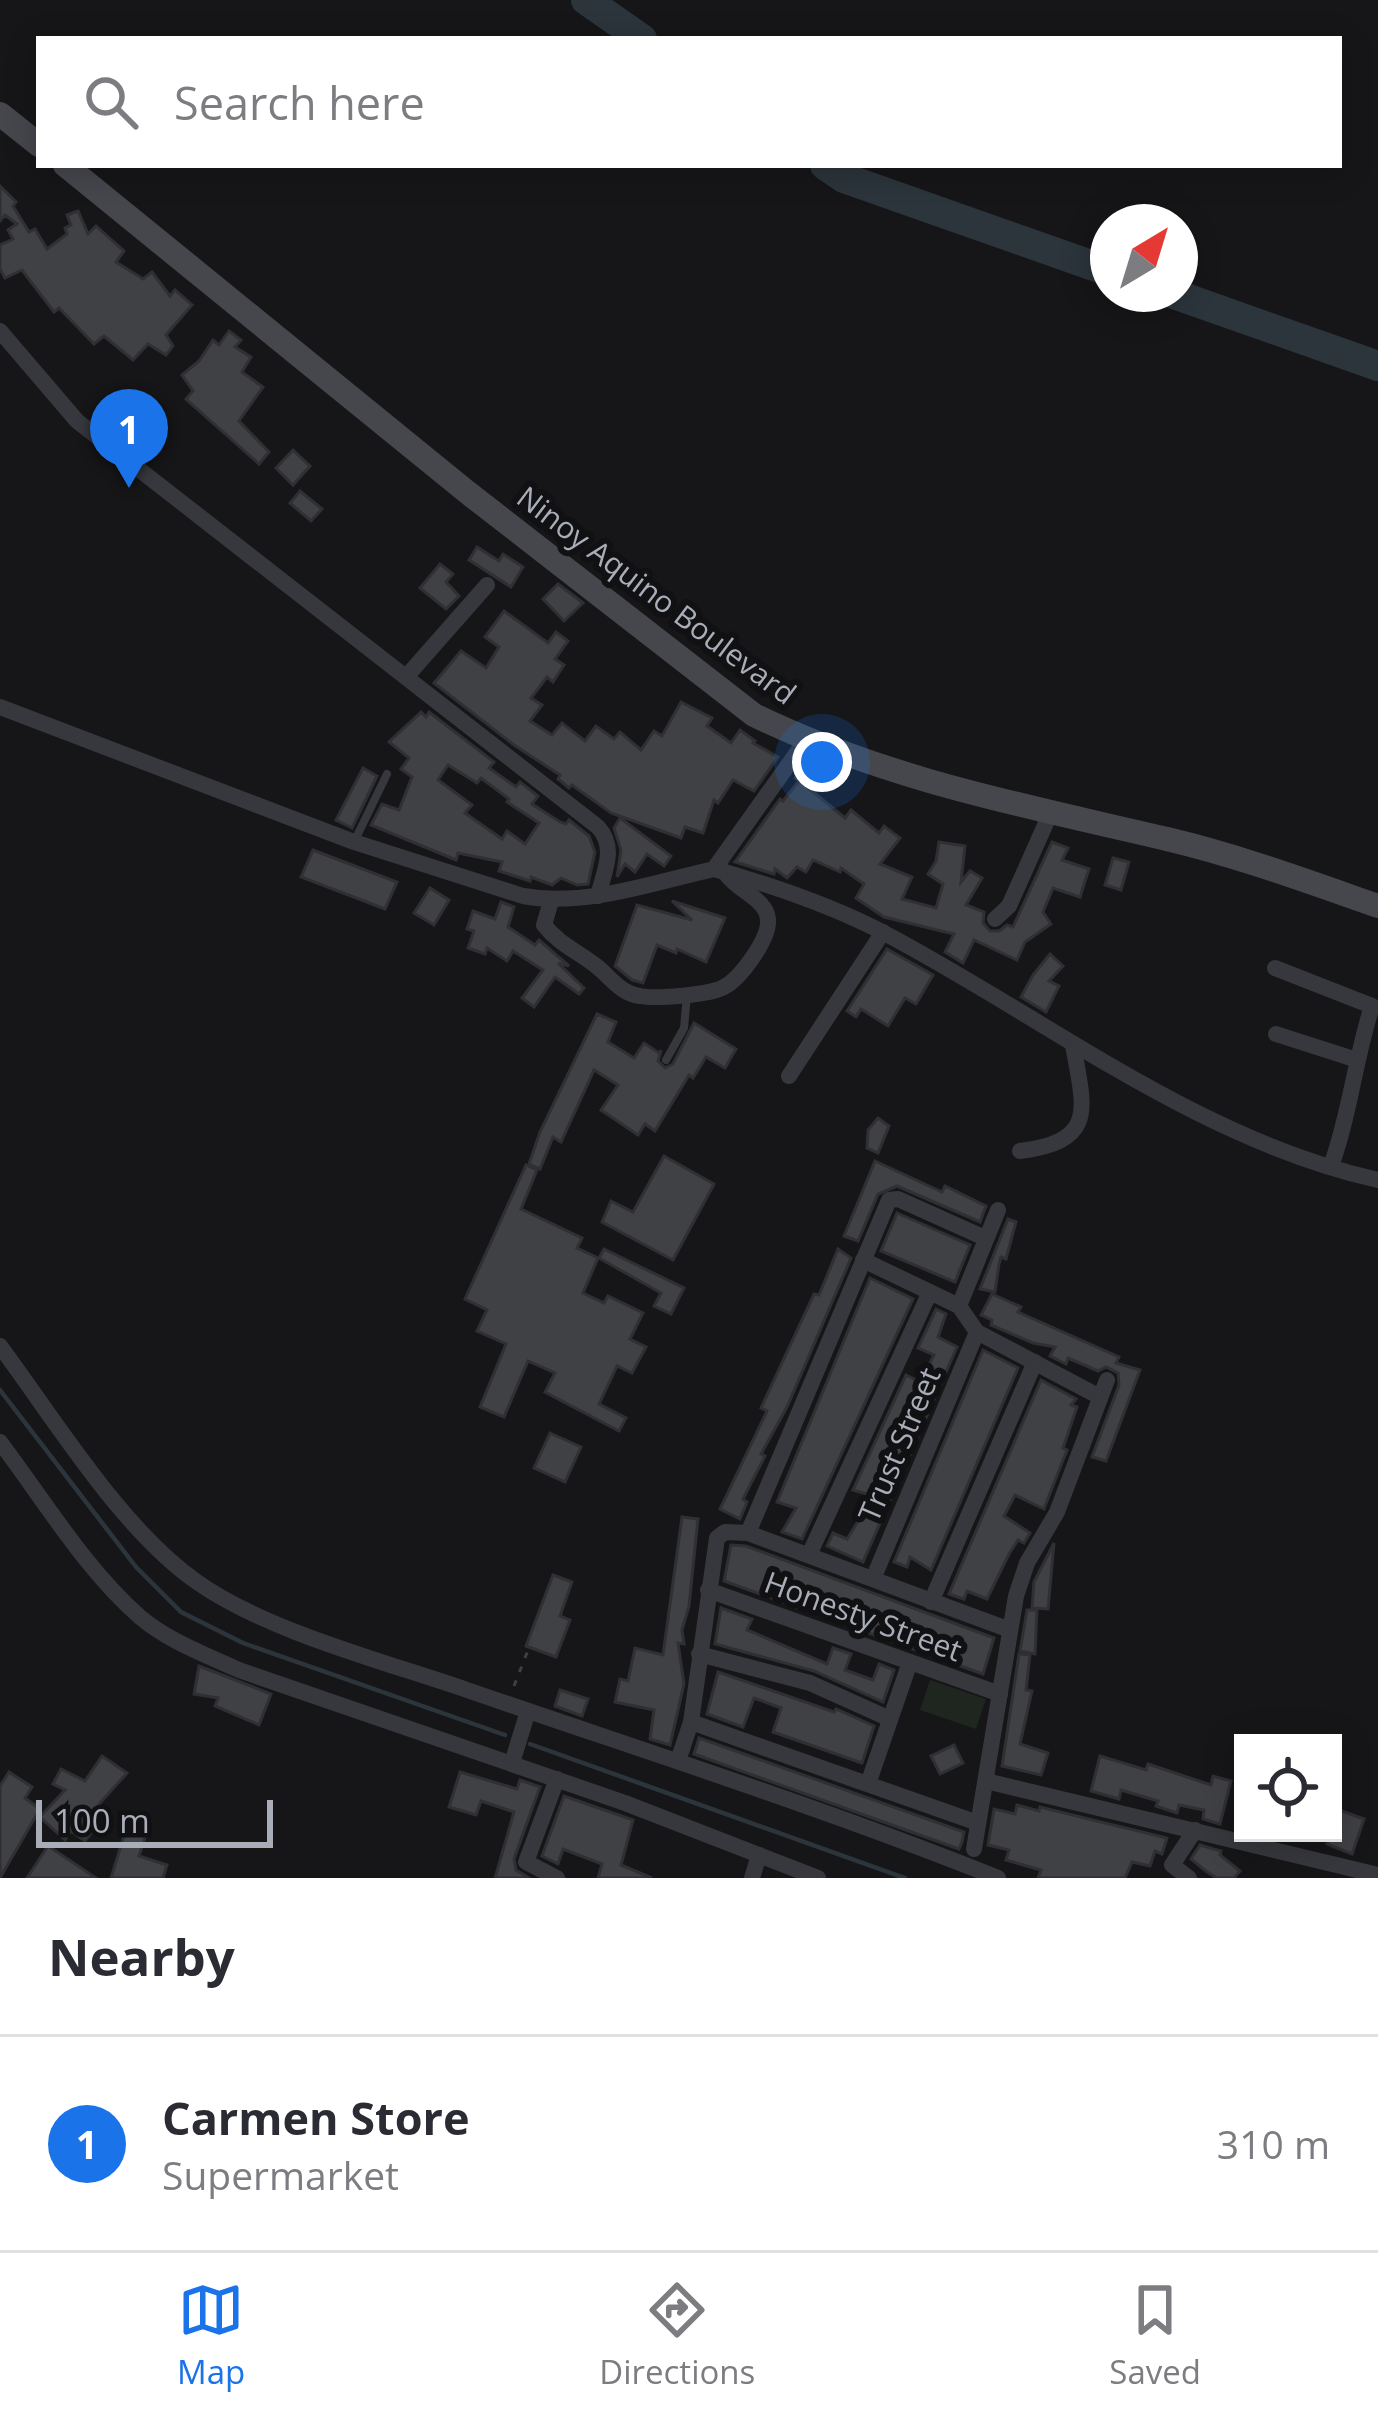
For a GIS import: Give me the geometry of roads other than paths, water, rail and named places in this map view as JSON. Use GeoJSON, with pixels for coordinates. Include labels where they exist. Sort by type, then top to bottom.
{"type":"FeatureCollection","features":[{"type":"Feature","properties":{"kind":"main road"},"geometry":{"type":"LineString","coordinates":[[0,114],[36,143]]}},
{"type":"Feature","properties":{"kind":"main road","name":"Ninoy Aquino Boulevard"},"geometry":{"type":"LineString","coordinates":[[69,168],[467,491],[754,715],[881,767],[1049,814],[1172,840],[1378,906]]}},
{"type":"Feature","properties":{"kind":"street"},"geometry":{"type":"LineString","coordinates":[[0,332],[76,421],[608,838],[610,850],[598,896]]}},
{"type":"Feature","properties":{"kind":"street"},"geometry":{"type":"LineString","coordinates":[[406,677],[487,585]]}},
{"type":"Feature","properties":{"kind":"street"},"geometry":{"type":"LineString","coordinates":[[0,707],[354,842],[523,896],[551,901],[598,896],[719,871],[883,932],[1168,1098],[1331,1166],[1378,1180]]}},
{"type":"Feature","properties":{"kind":"street"},"geometry":{"type":"LineString","coordinates":[[719,871],[806,740]]}},
{"type":"Feature","properties":{"kind":"street"},"geometry":{"type":"LineString","coordinates":[[995,919],[1009,906],[1049,814]]}},
{"type":"Feature","properties":{"kind":"street"},"geometry":{"type":"LineString","coordinates":[[551,901],[544,925],[556,940],[598,966],[616,986],[639,996],[687,994],[724,987],[750,961],[766,935],[764,906],[719,871]]}},
{"type":"Feature","properties":{"kind":"street"},"geometry":{"type":"LineString","coordinates":[[789,1076],[883,932]]}},
{"type":"Feature","properties":{"kind":"street"},"geometry":{"type":"LineString","coordinates":[[1275,968],[1375,999],[1331,1166]]}},
{"type":"Feature","properties":{"kind":"street"},"geometry":{"type":"LineString","coordinates":[[1276,1034],[1357,1060]]}},
{"type":"Feature","properties":{"kind":"street"},"geometry":{"type":"LineString","coordinates":[[1020,1151],[1054,1147],[1075,1132],[1084,1112],[1073,1045]]}},
{"type":"Feature","properties":{"kind":"street"},"geometry":{"type":"LineString","coordinates":[[748,1532],[893,1198],[985,1238]]}},
{"type":"Feature","properties":{"kind":"street"},"geometry":{"type":"LineString","coordinates":[[959,1306],[998,1210]]}},
{"type":"Feature","properties":{"kind":"street"},"geometry":{"type":"LineString","coordinates":[[863,1261],[959,1306],[977,1332],[1103,1389],[1057,1512],[1027,1563],[1010,1630],[974,1850]]}},
{"type":"Feature","properties":{"kind":"street"},"geometry":{"type":"LineString","coordinates":[[809,1555],[930,1292]]}},
{"type":"Feature","properties":{"kind":"street","name":"Trust Street"},"geometry":{"type":"LineString","coordinates":[[873,1579],[977,1332]]}},
{"type":"Feature","properties":{"kind":"street"},"geometry":{"type":"LineString","coordinates":[[0,1346],[128,1516],[164,1555],[232,1603],[326,1642],[678,1761],[998,1878]]}},
{"type":"Feature","properties":{"kind":"street"},"geometry":{"type":"LineString","coordinates":[[932,1602],[1035,1362]]}},
{"type":"Feature","properties":{"kind":"street"},"geometry":{"type":"LineString","coordinates":[[0,1442],[110,1588],[144,1620],[187,1647],[239,1670],[557,1779],[818,1878]]}},
{"type":"Feature","properties":{"kind":"street"},"geometry":{"type":"LineString","coordinates":[[678,1761],[691,1722],[717,1538],[725,1532],[748,1532],[1010,1630]]}},
{"type":"Feature","properties":{"kind":"street","name":"Honesty Street"},"geometry":{"type":"LineString","coordinates":[[708,1590],[1000,1694]]}},
{"type":"Feature","properties":{"kind":"street"},"geometry":{"type":"LineString","coordinates":[[700,1654],[810,1683],[890,1718]]}},
{"type":"Feature","properties":{"kind":"street"},"geometry":{"type":"LineString","coordinates":[[868,1784],[910,1662]]}},
{"type":"Feature","properties":{"kind":"street"},"geometry":{"type":"LineString","coordinates":[[512,1763],[528,1711]]}},
{"type":"Feature","properties":{"kind":"street"},"geometry":{"type":"LineString","coordinates":[[691,1722],[978,1823]]}},
{"type":"Feature","properties":{"kind":"street"},"geometry":{"type":"LineString","coordinates":[[557,1779],[526,1862],[557,1878]]}},
{"type":"Feature","properties":{"kind":"street"},"geometry":{"type":"LineString","coordinates":[[986,1781],[1195,1830],[1343,1872],[1378,1875]]}},
{"type":"Feature","properties":{"kind":"street"},"geometry":{"type":"LineString","coordinates":[[1189,1878],[1167,1871],[1195,1830]]}},
{"type":"Feature","properties":{"kind":"street"},"geometry":{"type":"LineString","coordinates":[[752,1878],[759,1855]]}},
{"type":"Feature","properties":{"kind":"lane"},"geometry":{"type":"LineString","coordinates":[[354,842],[387,775]]}},
{"type":"Feature","properties":{"kind":"lane"},"geometry":{"type":"LineString","coordinates":[[666,1060],[684,1028],[687,994]]}},
{"type":"Feature","properties":{"kind":"waterway"},"geometry":{"type":"LineString","coordinates":[[586,0],[638,36]]}},
{"type":"Feature","properties":{"kind":"waterway"},"geometry":{"type":"LineString","coordinates":[[829,168],[844,178],[1090,265]]}},
{"type":"Feature","properties":{"kind":"waterway"},"geometry":{"type":"LineString","coordinates":[[1198,302],[1378,366]]}},
{"type":"Feature","properties":{"kind":"waterway"},"geometry":{"type":"LineString","coordinates":[[0,1390],[136,1567],[181,1612],[243,1643],[505,1735]]}},
{"type":"Feature","properties":{"kind":"waterway"},"geometry":{"type":"LineString","coordinates":[[530,1744],[905,1878]]}},
{"type":"Feature","properties":{"kind":"place","name":"Carmen Store"},"geometry":{"type":"Point","coordinates":[129,488]}}]}
